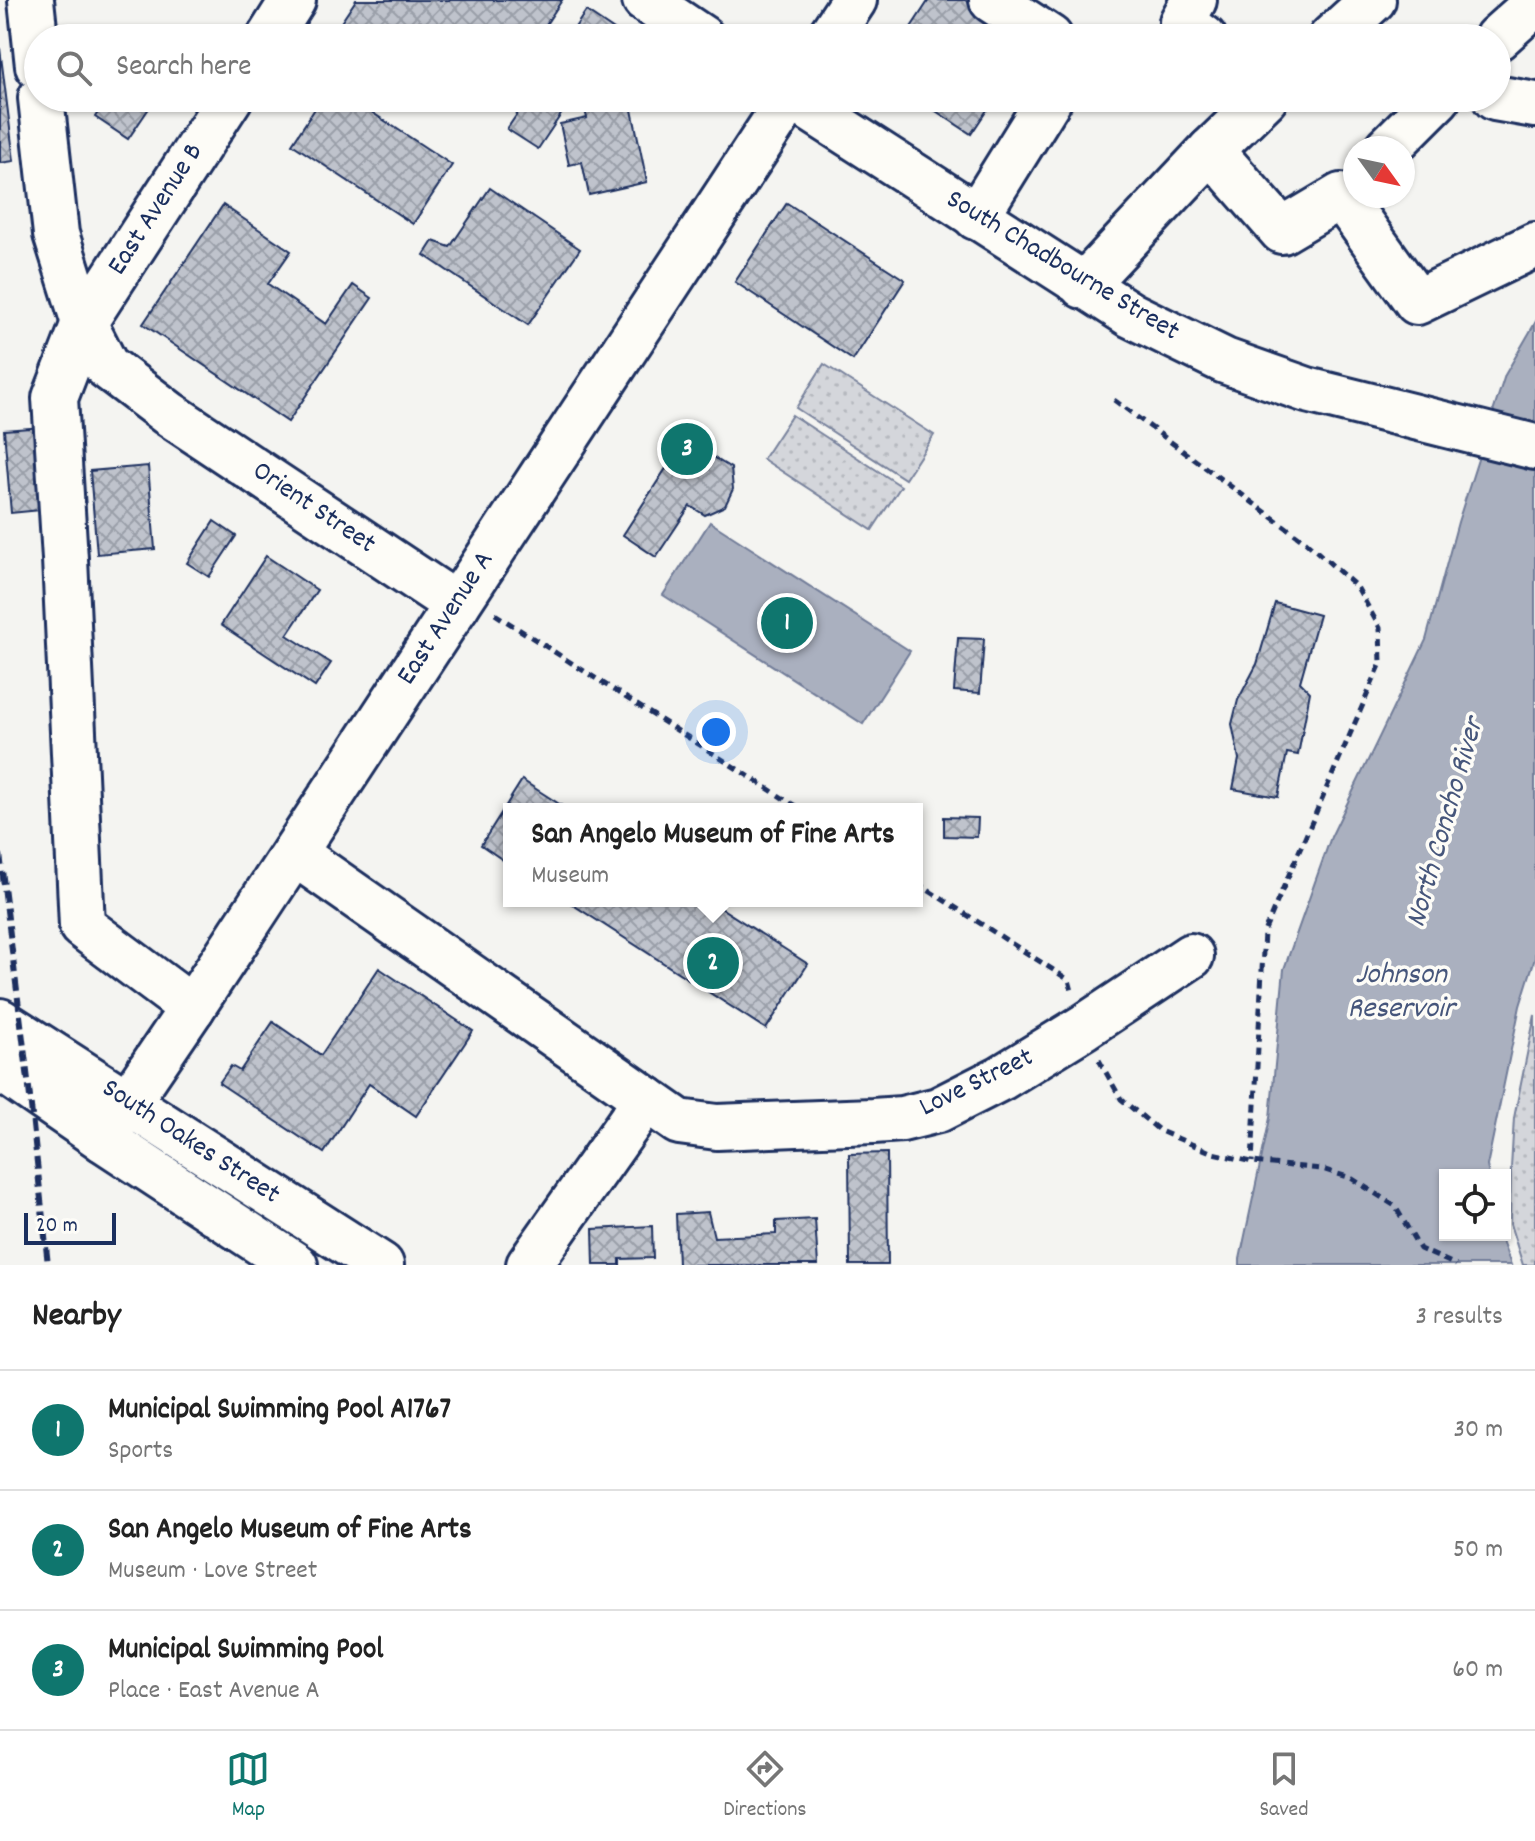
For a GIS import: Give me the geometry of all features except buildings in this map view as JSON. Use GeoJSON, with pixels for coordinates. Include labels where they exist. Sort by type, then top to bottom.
{"type":"FeatureCollection","features":[{"type":"Feature","properties":{"kind":"street"},"geometry":{"type":"LineString","coordinates":[[31,0],[34,24]]}},
{"type":"Feature","properties":{"kind":"street"},"geometry":{"type":"LineString","coordinates":[[278,24],[293,0]]}},
{"type":"Feature","properties":{"kind":"street"},"geometry":{"type":"LineString","coordinates":[[645,0],[681,24]]}},
{"type":"Feature","properties":{"kind":"street"},"geometry":{"type":"LineString","coordinates":[[838,24],[854,0]]}},
{"type":"Feature","properties":{"kind":"street"},"geometry":{"type":"LineString","coordinates":[[992,0],[1029,24]]}},
{"type":"Feature","properties":{"kind":"street"},"geometry":{"type":"LineString","coordinates":[[1185,24],[1182,22],[1194,0]]}},
{"type":"Feature","properties":{"kind":"street"},"geometry":{"type":"LineString","coordinates":[[1346,24],[1373,0]]}},
{"type":"Feature","properties":{"kind":"street"},"geometry":{"type":"LineString","coordinates":[[1511,25],[1535,4]]}},
{"type":"Feature","properties":{"kind":"street"},"geometry":{"type":"LineString","coordinates":[[1511,101],[1535,105]]}},
{"type":"Feature","properties":{"kind":"street","name":"Orient Street"},"geometry":{"type":"LineString","coordinates":[[43,112],[56,234],[84,323],[106,366],[168,413],[460,599]]}},
{"type":"Feature","properties":{"kind":"street","name":"East Avenue B"},"geometry":{"type":"LineString","coordinates":[[192,1008],[82,926],[55,398],[84,323],[221,112]]}},
{"type":"Feature","properties":{"kind":"street","name":"East Avenue A"},"geometry":{"type":"LineString","coordinates":[[103,1139],[782,112]]}},
{"type":"Feature","properties":{"kind":"street","name":"South Chadbourne Street"},"geometry":{"type":"LineString","coordinates":[[813,112],[1131,315],[1225,361],[1307,390],[1535,447]]}},
{"type":"Feature","properties":{"kind":"street"},"geometry":{"type":"LineString","coordinates":[[976,217],[1041,112]]}},
{"type":"Feature","properties":{"kind":"street"},"geometry":{"type":"LineString","coordinates":[[1083,286],[1250,112]]}},
{"type":"Feature","properties":{"kind":"street"},"geometry":{"type":"LineString","coordinates":[[1400,136],[1424,112]]}},
{"type":"Feature","properties":{"kind":"street"},"geometry":{"type":"LineString","coordinates":[[1211,150],[1282,231],[1343,192]]}},
{"type":"Feature","properties":{"kind":"street"},"geometry":{"type":"LineString","coordinates":[[1360,208],[1417,302],[1535,245]]}},
{"type":"Feature","properties":{"kind":"street","name":"Love Street"},"geometry":{"type":"LineString","coordinates":[[294,853],[679,1122],[717,1127],[902,1119],[938,1110],[1001,1078],[1191,956]]}},
{"type":"Feature","properties":{"kind":"street","name":"South Oakes Street"},"geometry":{"type":"LineString","coordinates":[[0,1021],[381,1265]]}},
{"type":"Feature","properties":{"kind":"street","name":"South Oakes Street"},"geometry":{"type":"LineString","coordinates":[[0,1068],[295,1265]]}},
{"type":"Feature","properties":{"kind":"street"},"geometry":{"type":"LineString","coordinates":[[529,1265],[646,1099]]}},
{"type":"Feature","properties":{"kind":"path"},"geometry":{"type":"LineString","coordinates":[[1114,400],[1306,542],[1357,587],[1380,628],[1381,663],[1264,932],[1252,1162],[1322,1169],[1351,1178],[1395,1206],[1420,1249],[1456,1265]]}},
{"type":"Feature","properties":{"kind":"path"},"geometry":{"type":"LineString","coordinates":[[460,599],[790,803]]}},
{"type":"Feature","properties":{"kind":"shaded area"},"geometry":{"type":"Polygon","coordinates":[[[824,364],[934,435],[905,479],[796,408],[824,364]]]}},
{"type":"Feature","properties":{"kind":"shaded area"},"geometry":{"type":"Polygon","coordinates":[[[792,415],[901,486],[872,530],[763,459],[792,415]]]}},
{"type":"Feature","properties":{"kind":"shaded area"},"geometry":{"type":"Polygon","coordinates":[[[1535,1015],[1535,1265],[1523,1265],[1511,1227],[1514,1118],[1535,1015]]]}},
{"type":"Feature","properties":{"kind":"water","name":"Johnson Reservoir"},"geometry":{"type":"Polygon","coordinates":[[[1535,323],[1535,958],[1520,1006],[1488,1169],[1439,1169],[1439,1241],[1502,1241],[1511,1265],[1240,1265],[1270,1118],[1284,969],[1331,837],[1426,640],[1458,522],[1505,375],[1535,323]]]}},
{"type":"Feature","properties":{"kind":"water"},"geometry":{"type":"Polygon","coordinates":[[[710,522],[910,651],[863,724],[663,595],[710,522]]]}},
{"type":"Feature","properties":{"kind":"railway"},"geometry":{"type":"LineString","coordinates":[[0,854],[48,1265]]}},
{"type":"Feature","properties":{"kind":"place","name":"Municipal Swimming Pool"},"geometry":{"type":"Point","coordinates":[687,449]}},
{"type":"Feature","properties":{"kind":"place","name":"Municipal Swimming Pool A1767"},"geometry":{"type":"Point","coordinates":[787,623]}},
{"type":"Feature","properties":{"kind":"place","name":"San Angelo Museum of Fine Arts"},"geometry":{"type":"Point","coordinates":[713,963]}},
{"type":"Feature","properties":{"kind":"water label","name":"North Concho River"},"geometry":{"type":"Point","coordinates":[1447,823]}}]}
